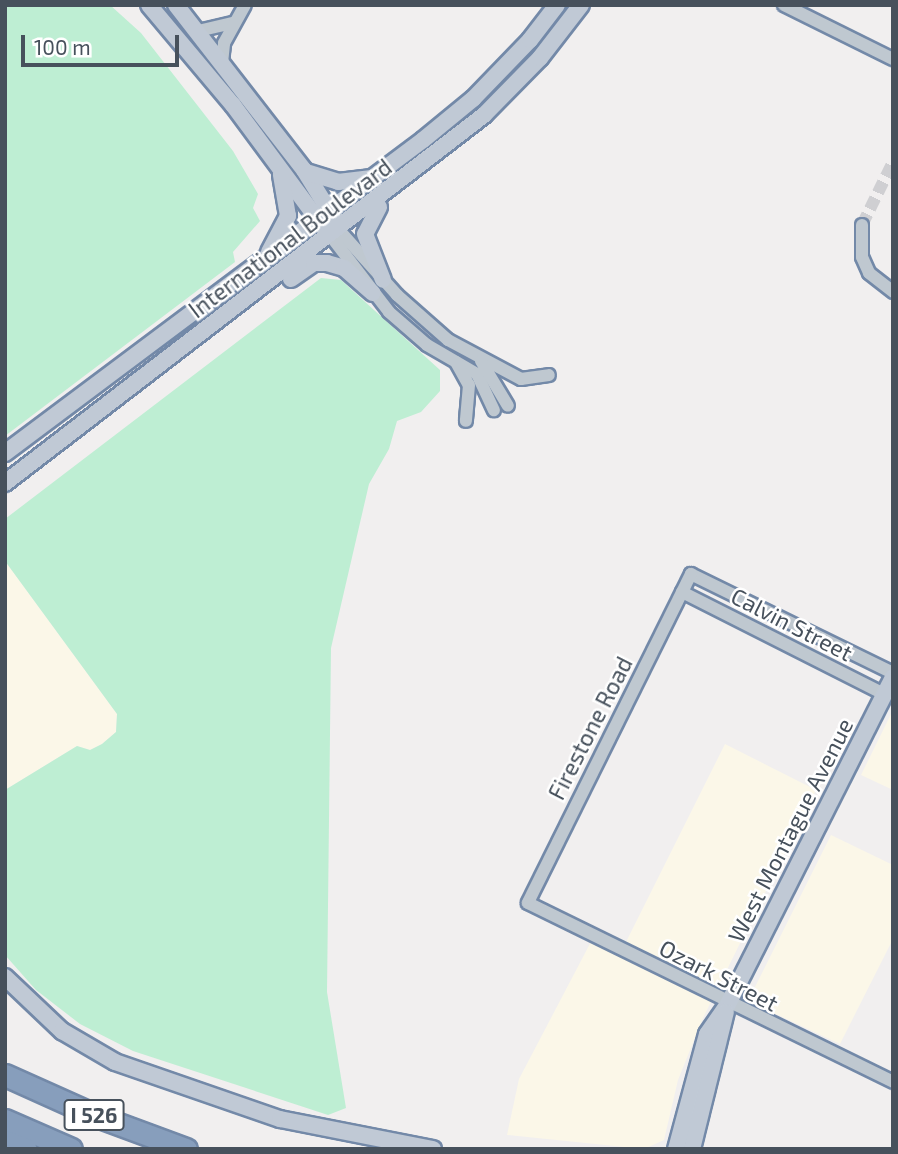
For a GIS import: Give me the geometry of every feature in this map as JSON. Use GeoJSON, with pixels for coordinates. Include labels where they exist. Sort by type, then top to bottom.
{"type":"FeatureCollection","features":[{"type":"Feature","properties":{"kind":"highway","name":"I 526"},"geometry":{"type":"LineString","coordinates":[[5,1075],[94,1115],[186,1149]]}},
{"type":"Feature","properties":{"kind":"highway","name":"I 526"},"geometry":{"type":"LineString","coordinates":[[5,1120],[71,1149]]}},
{"type":"Feature","properties":{"kind":"highway"},"geometry":{"type":"LineString","coordinates":[[5,1141],[26,1149]]}},
{"type":"Feature","properties":{"kind":"main road"},"geometry":{"type":"LineString","coordinates":[[149,5],[279,166],[324,215]]}},
{"type":"Feature","properties":{"kind":"main road","name":"International Boulevard"},"geometry":{"type":"LineString","coordinates":[[5,453],[377,177],[473,99],[530,40],[557,5]]}},
{"type":"Feature","properties":{"kind":"main road","name":"International Boulevard"},"geometry":{"type":"LineString","coordinates":[[5,484],[394,187],[484,115],[540,58],[581,5]]}},
{"type":"Feature","properties":{"kind":"main road"},"geometry":{"type":"LineString","coordinates":[[178,7],[304,170],[334,232]]}},
{"type":"Feature","properties":{"kind":"main road"},"geometry":{"type":"LineString","coordinates":[[264,260],[288,216],[279,166]]}},
{"type":"Feature","properties":{"kind":"main road"},"geometry":{"type":"LineString","coordinates":[[304,170],[338,182],[377,177]]}},
{"type":"Feature","properties":{"kind":"main road"},"geometry":{"type":"LineString","coordinates":[[378,287],[365,234],[371,216],[394,187]]}},
{"type":"Feature","properties":{"kind":"main road"},"geometry":{"type":"LineString","coordinates":[[231,312],[259,304],[306,267],[320,262],[344,268],[378,287]]}},
{"type":"Feature","properties":{"kind":"main road","name":"West Montague Avenue"},"geometry":{"type":"LineString","coordinates":[[676,1149],[707,1034],[728,1004],[893,675]]}},
{"type":"Feature","properties":{"kind":"main road"},"geometry":{"type":"LineString","coordinates":[[5,977],[62,1031],[127,1067],[280,1119],[433,1149]]}},
{"type":"Feature","properties":{"kind":"main road","name":"West Montague Avenue"},"geometry":{"type":"LineString","coordinates":[[692,1149],[728,1004]]}},
{"type":"Feature","properties":{"kind":"street"},"geometry":{"type":"LineString","coordinates":[[222,63],[224,43],[244,5]]}},
{"type":"Feature","properties":{"kind":"street"},"geometry":{"type":"LineString","coordinates":[[784,5],[893,59]]}},
{"type":"Feature","properties":{"kind":"street"},"geometry":{"type":"LineString","coordinates":[[198,31],[234,23]]}},
{"type":"Feature","properties":{"kind":"street"},"geometry":{"type":"LineString","coordinates":[[862,225],[862,257],[869,273],[893,292]]}},
{"type":"Feature","properties":{"kind":"street"},"geometry":{"type":"LineString","coordinates":[[334,232],[408,329],[477,374],[494,410]]}},
{"type":"Feature","properties":{"kind":"street"},"geometry":{"type":"LineString","coordinates":[[378,287],[477,357],[521,379],[549,375]]}},
{"type":"Feature","properties":{"kind":"street"},"geometry":{"type":"LineString","coordinates":[[477,357],[508,406]]}},
{"type":"Feature","properties":{"kind":"street"},"geometry":{"type":"LineString","coordinates":[[453,359],[469,385],[466,421]]}},
{"type":"Feature","properties":{"kind":"street","name":"Firestone Road"},"geometry":{"type":"LineString","coordinates":[[528,903],[691,574]]}},
{"type":"Feature","properties":{"kind":"street","name":"Calvin Street"},"geometry":{"type":"LineString","coordinates":[[691,574],[893,675]]}},
{"type":"Feature","properties":{"kind":"street","name":"Calvin Street"},"geometry":{"type":"LineString","coordinates":[[682,592],[884,694]]}},
{"type":"Feature","properties":{"kind":"street","name":"Ozark Street"},"geometry":{"type":"LineString","coordinates":[[528,903],[728,1004],[893,1082]]}},
{"type":"Feature","properties":{"kind":"shaded area"},"geometry":{"type":"Polygon","coordinates":[[[5,561],[117,714],[116,732],[102,744],[90,750],[77,746],[5,790],[5,561]]]}},
{"type":"Feature","properties":{"kind":"shaded area"},"geometry":{"type":"Polygon","coordinates":[[[893,710],[893,790],[861,775],[893,710]]]}},
{"type":"Feature","properties":{"kind":"shaded area"},"geometry":{"type":"Polygon","coordinates":[[[725,744],[816,790],[703,1018],[678,1080],[664,1140],[644,1149],[507,1135],[519,1079],[594,936],[622,950],[725,744]]]}},
{"type":"Feature","properties":{"kind":"shaded area"},"geometry":{"type":"Polygon","coordinates":[[[831,835],[893,865],[893,939],[840,1044],[748,1001],[831,835]]]}},
{"type":"Feature","properties":{"kind":"green space"},"geometry":{"type":"Polygon","coordinates":[[[5,5],[110,5],[141,33],[233,151],[258,194],[253,208],[260,221],[233,252],[235,262],[5,436],[5,5]]]}},
{"type":"Feature","properties":{"kind":"green space"},"geometry":{"type":"Polygon","coordinates":[[[321,278],[341,280],[440,370],[440,391],[421,412],[397,421],[389,449],[369,484],[331,648],[327,992],[346,1108],[328,1115],[133,1051],[80,1024],[36,990],[5,955],[5,790],[77,746],[90,750],[102,744],[116,732],[117,714],[5,561],[5,519],[321,278]]]}},
{"type":"Feature","properties":{"kind":"tunnel"},"geometry":{"type":"LineString","coordinates":[[862,225],[893,162]]}}]}
